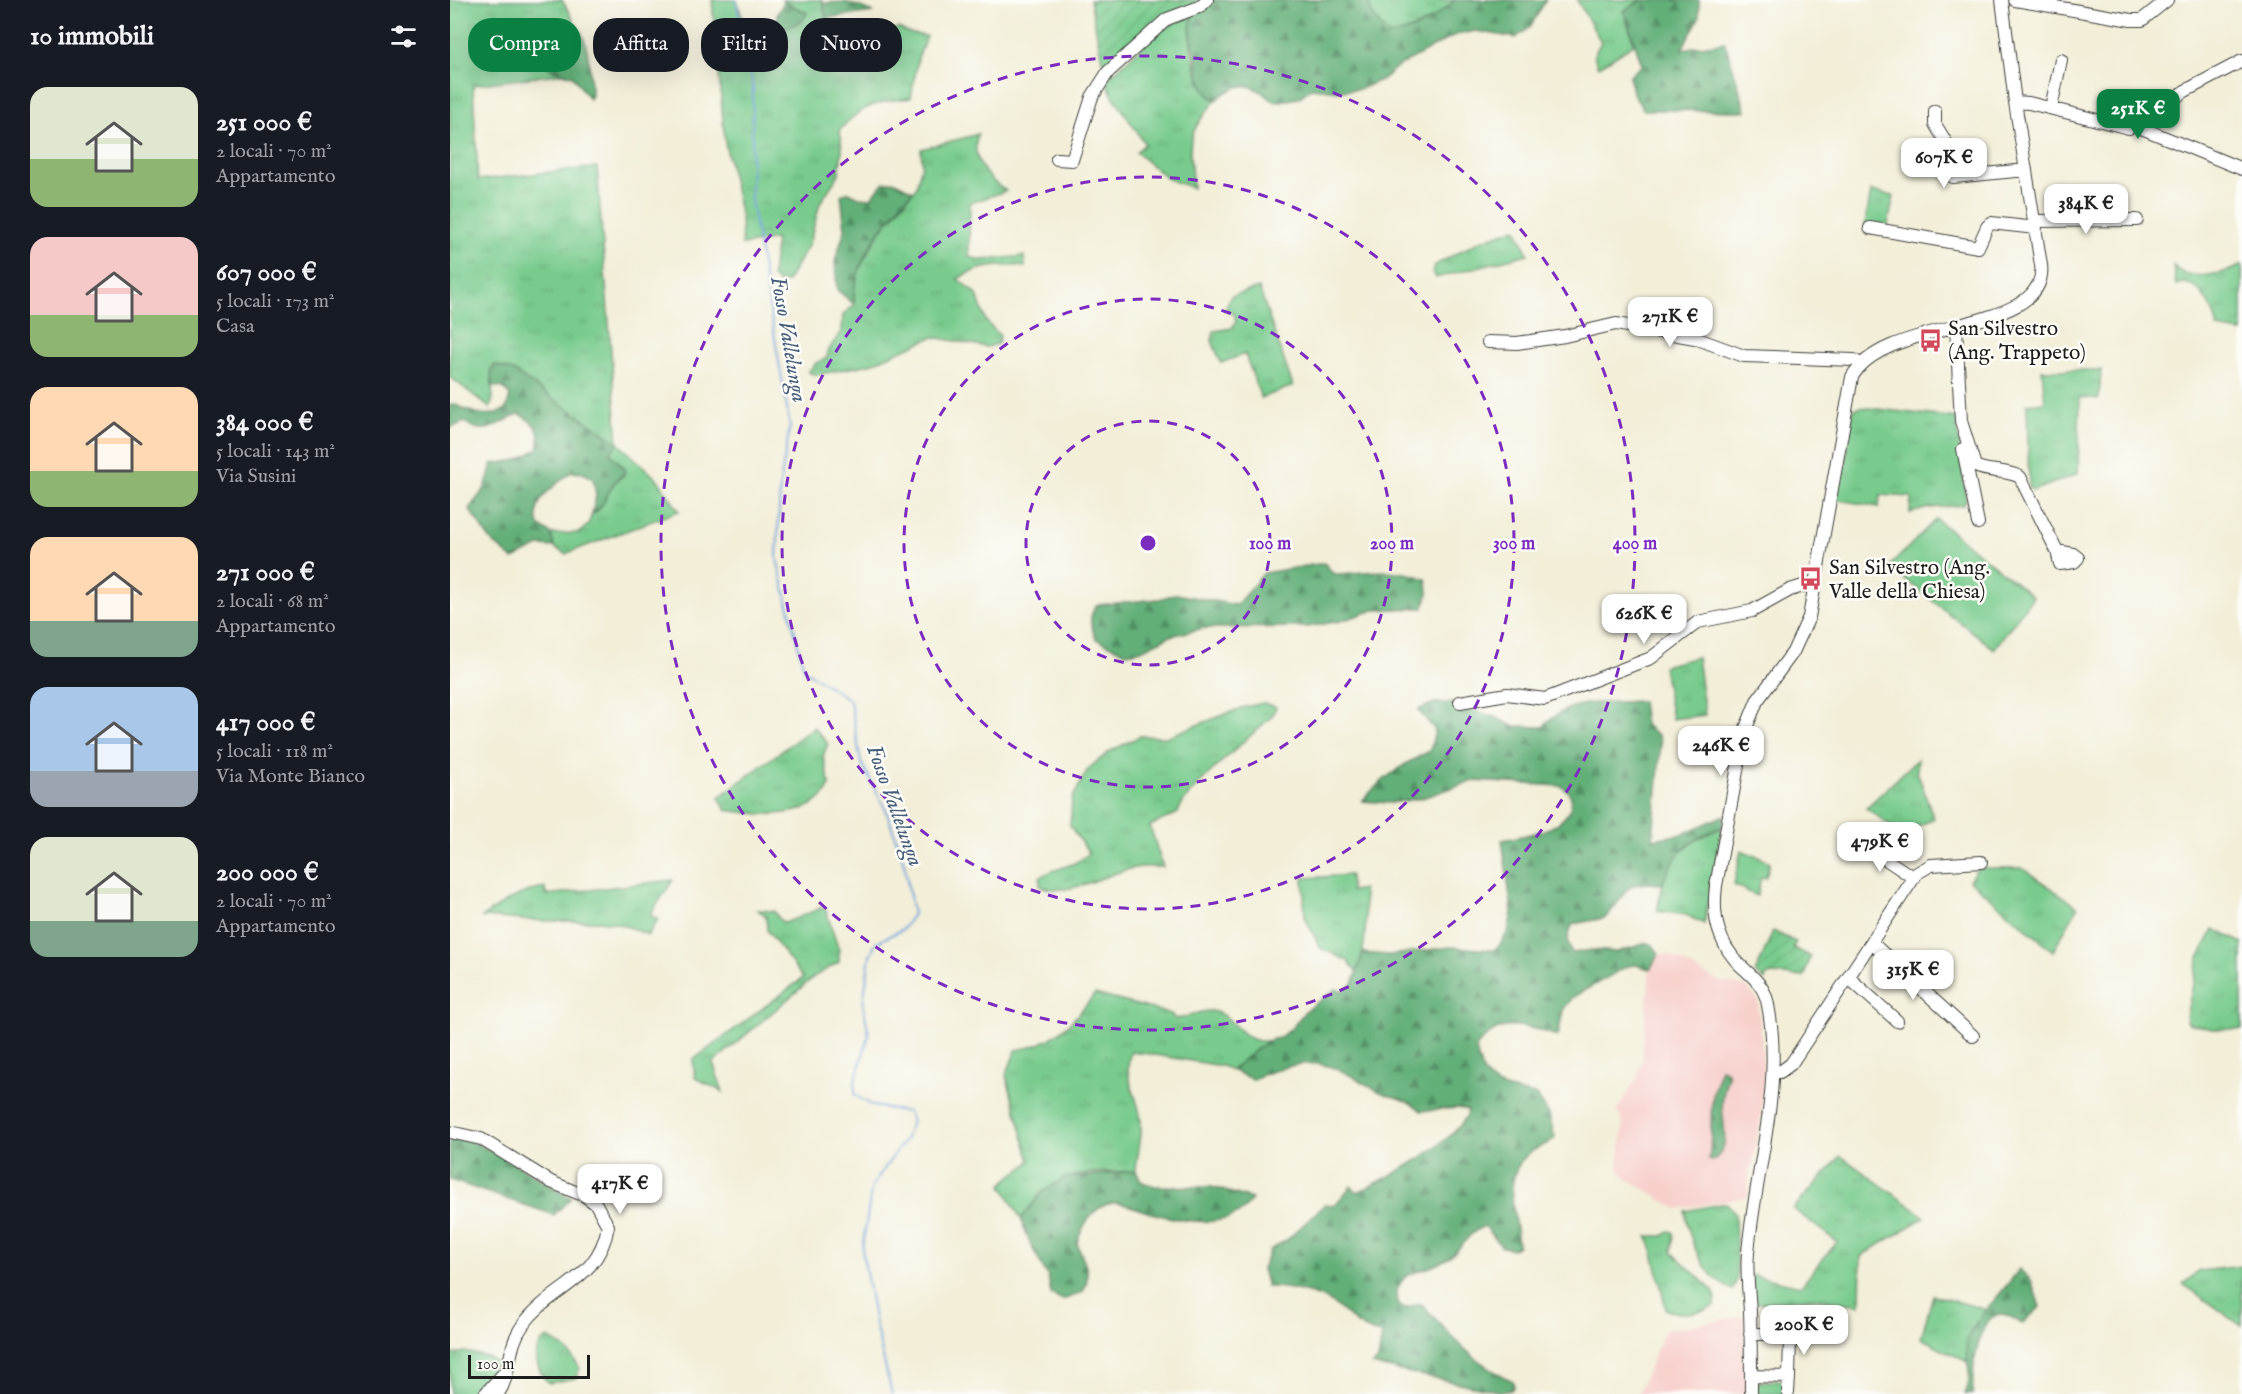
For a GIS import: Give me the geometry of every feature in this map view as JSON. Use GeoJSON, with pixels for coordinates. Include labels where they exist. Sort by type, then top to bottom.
{"type":"FeatureCollection","features":[{"type":"Feature","properties":{"kind":"street"},"geometry":{"type":"LineString","coordinates":[[1057,159],[1072,160],[1092,97],[1108,72],[1167,19],[1198,7],[1207,0]]}},
{"type":"Feature","properties":{"kind":"street"},"geometry":{"type":"LineString","coordinates":[[1751,1394],[1748,1254],[1774,1072],[1772,1034],[1766,997],[1757,980],[1723,944],[1713,904],[1744,733],[1757,701],[1793,652],[1804,629],[1816,582],[1847,392],[1852,377],[1860,363],[1875,352],[1898,342],[2016,306],[2033,296],[2040,284],[2042,273],[2015,102],[2002,0]]}},
{"type":"Feature","properties":{"kind":"street"},"geometry":{"type":"LineString","coordinates":[[2015,0],[2142,20],[2167,0]]}},
{"type":"Feature","properties":{"kind":"street"},"geometry":{"type":"LineString","coordinates":[[2050,108],[2061,60]]}},
{"type":"Feature","properties":{"kind":"street"},"geometry":{"type":"LineString","coordinates":[[2015,102],[2050,108],[2129,128],[2185,91],[2242,61]]}},
{"type":"Feature","properties":{"kind":"street"},"geometry":{"type":"LineString","coordinates":[[1935,111],[1935,124],[1947,144],[1953,177],[2026,170]]}},
{"type":"Feature","properties":{"kind":"street"},"geometry":{"type":"LineString","coordinates":[[2134,125],[2242,169]]}},
{"type":"Feature","properties":{"kind":"street"},"geometry":{"type":"LineString","coordinates":[[1870,228],[1978,247],[1991,223],[2035,224],[2137,220]]}},
{"type":"Feature","properties":{"kind":"street"},"geometry":{"type":"LineString","coordinates":[[1488,342],[1516,343],[1565,336],[1616,324],[1695,338],[1744,356],[1854,360],[1860,363]]}},
{"type":"Feature","properties":{"kind":"street"},"geometry":{"type":"LineString","coordinates":[[1956,326],[1966,476],[1978,523]]}},
{"type":"Feature","properties":{"kind":"street"},"geometry":{"type":"LineString","coordinates":[[1961,421],[1975,466],[1982,470],[2011,472],[2020,477],[2057,551]]}},
{"type":"Feature","properties":{"kind":"street"},"geometry":{"type":"LineString","coordinates":[[1460,702],[1507,694],[1545,699],[1652,658],[1698,622],[1752,611],[1790,590],[1816,582]]}},
{"type":"Feature","properties":{"kind":"street"},"geometry":{"type":"LineString","coordinates":[[1863,844],[1914,878]]}},
{"type":"Feature","properties":{"kind":"street"},"geometry":{"type":"LineString","coordinates":[[1774,1072],[1780,1072],[1791,1064],[1921,869],[1931,865],[1981,862]]}},
{"type":"Feature","properties":{"kind":"street"},"geometry":{"type":"LineString","coordinates":[[1872,944],[1973,1036]]}},
{"type":"Feature","properties":{"kind":"street"},"geometry":{"type":"LineString","coordinates":[[1849,978],[1896,1021]]}},
{"type":"Feature","properties":{"kind":"street"},"geometry":{"type":"LineString","coordinates":[[450,1132],[481,1139],[551,1182],[585,1196],[596,1204],[608,1226],[600,1250],[582,1276],[534,1310],[518,1331],[498,1394]]}},
{"type":"Feature","properties":{"kind":"street"},"geometry":{"type":"LineString","coordinates":[[1750,1334],[1787,1334],[1788,1392]]}},
{"type":"Feature","properties":{"kind":"street"},"geometry":{"type":"LineString","coordinates":[[485,1394],[506,1371]]}},
{"type":"Feature","properties":{"kind":"street"},"geometry":{"type":"LineString","coordinates":[[1751,1376],[1788,1377]]}},
{"type":"Feature","properties":{"kind":"shaded area"},"geometry":{"type":"Polygon","coordinates":[[[1659,954],[1670,955],[1717,981],[1745,986],[1758,1000],[1764,1074],[1761,1116],[1750,1168],[1747,1197],[1677,1209],[1626,1178],[1618,1169],[1623,1129],[1622,1119],[1616,1111],[1636,1080],[1642,1061],[1650,969],[1659,954]]]}},
{"type":"Feature","properties":{"kind":"shaded area"},"geometry":{"type":"Polygon","coordinates":[[[1745,1316],[1747,1394],[1638,1394],[1665,1330],[1745,1316]]]}},
{"type":"Feature","properties":{"kind":"green space"},"geometry":{"type":"Polygon","coordinates":[[[450,0],[562,0],[572,18],[468,18],[468,72],[565,73],[473,85],[478,180],[597,167],[618,443],[513,371],[491,370],[493,399],[490,408],[450,377],[450,0]]]}},
{"type":"Feature","properties":{"kind":"green space"},"geometry":{"type":"Polygon","coordinates":[[[712,0],[737,0],[743,18],[714,18],[712,0]]]}},
{"type":"Feature","properties":{"kind":"green space"},"geometry":{"type":"Polygon","coordinates":[[[781,0],[822,0],[826,18],[800,18],[800,72],[902,72],[902,30],[927,36],[918,58],[911,98],[881,103],[863,110],[840,130],[842,150],[839,174],[820,203],[809,244],[787,282],[779,283],[772,277],[776,239],[742,245],[741,217],[725,143],[719,72],[788,72],[788,24],[807,13],[781,0]]]}},
{"type":"Feature","properties":{"kind":"green space"},"geometry":{"type":"Polygon","coordinates":[[[1090,0],[1201,0],[1104,71],[1090,0]]]}},
{"type":"Feature","properties":{"kind":"green space"},"geometry":{"type":"Polygon","coordinates":[[[1210,0],[1368,0],[1372,14],[1388,36],[1408,31],[1424,23],[1455,0],[1546,0],[1530,27],[1516,38],[1476,31],[1455,35],[1397,67],[1383,79],[1360,89],[1340,91],[1311,88],[1299,98],[1274,102],[1259,90],[1245,86],[1231,89],[1216,100],[1208,95],[1200,82],[1190,27],[1193,13],[1210,0]]]}},
{"type":"Feature","properties":{"kind":"green space"},"geometry":{"type":"Polygon","coordinates":[[[1368,0],[1455,0],[1424,23],[1408,31],[1388,36],[1372,14],[1368,0]]]}},
{"type":"Feature","properties":{"kind":"green space"},"geometry":{"type":"Polygon","coordinates":[[[1577,0],[1642,0],[1624,11],[1634,44],[1598,67],[1594,55],[1601,42],[1577,0]]]}},
{"type":"Feature","properties":{"kind":"green space"},"geometry":{"type":"Polygon","coordinates":[[[1642,0],[1699,0],[1699,18],[1682,49],[1725,42],[1746,111],[1644,110],[1634,96],[1629,76],[1642,65],[1624,11],[1642,0]]]}},
{"type":"Feature","properties":{"kind":"green space"},"geometry":{"type":"Polygon","coordinates":[[[784,2],[807,13],[804,18],[800,18],[800,21],[788,26],[788,18],[777,18],[784,2]]]}},
{"type":"Feature","properties":{"kind":"green space"},"geometry":{"type":"Polygon","coordinates":[[[846,2],[874,12],[826,18],[823,3],[846,2]]]}},
{"type":"Feature","properties":{"kind":"green space"},"geometry":{"type":"Polygon","coordinates":[[[1192,15],[1192,49],[1197,74],[1208,94],[1216,100],[1198,123],[1191,140],[1190,160],[1193,188],[1168,179],[1136,152],[1145,144],[1113,96],[1106,80],[1157,34],[1192,15]]]}},
{"type":"Feature","properties":{"kind":"green space"},"geometry":{"type":"Polygon","coordinates":[[[581,31],[590,68],[592,96],[589,99],[573,76],[560,72],[581,72],[581,31]]]}},
{"type":"Feature","properties":{"kind":"green space"},"geometry":{"type":"Polygon","coordinates":[[[978,134],[976,151],[978,159],[986,174],[1006,191],[970,203],[969,257],[983,260],[1024,256],[1025,267],[990,267],[973,271],[958,279],[977,295],[986,321],[1000,336],[998,344],[987,347],[933,337],[870,364],[816,375],[808,372],[816,363],[827,358],[828,351],[842,330],[843,315],[854,304],[855,280],[863,262],[879,233],[916,188],[922,164],[921,149],[978,134]]]}},
{"type":"Feature","properties":{"kind":"green space"},"geometry":{"type":"Polygon","coordinates":[[[893,181],[913,191],[882,229],[865,257],[855,288],[854,304],[837,290],[835,261],[845,229],[841,195],[849,192],[859,197],[871,198],[883,183],[893,181]]]}},
{"type":"Feature","properties":{"kind":"green space"},"geometry":{"type":"Polygon","coordinates":[[[1871,191],[1894,196],[1887,229],[1865,225],[1871,191]]]}},
{"type":"Feature","properties":{"kind":"green space"},"geometry":{"type":"Polygon","coordinates":[[[1516,228],[1528,254],[1436,278],[1432,272],[1435,265],[1480,241],[1516,228]]]}},
{"type":"Feature","properties":{"kind":"green space"},"geometry":{"type":"Polygon","coordinates":[[[2173,265],[2179,271],[2187,274],[2206,275],[2242,265],[2242,332],[2217,328],[2213,313],[2204,296],[2190,285],[2183,283],[2176,285],[2173,265]]]}},
{"type":"Feature","properties":{"kind":"green space"},"geometry":{"type":"Polygon","coordinates":[[[1259,288],[1293,386],[1261,398],[1245,354],[1221,363],[1212,341],[1214,331],[1232,328],[1236,321],[1234,314],[1225,310],[1231,296],[1259,288]]]}},
{"type":"Feature","properties":{"kind":"green space"},"geometry":{"type":"Polygon","coordinates":[[[495,365],[513,371],[618,443],[610,453],[626,471],[614,483],[602,505],[592,514],[596,495],[593,478],[583,473],[571,472],[545,494],[538,508],[539,525],[551,534],[554,547],[539,546],[513,559],[491,541],[469,509],[485,488],[492,464],[518,460],[538,449],[538,432],[529,420],[519,414],[499,425],[485,429],[472,427],[465,422],[450,428],[450,406],[453,404],[486,415],[506,409],[510,396],[504,388],[492,386],[491,370],[495,365]]]}},
{"type":"Feature","properties":{"kind":"green space"},"geometry":{"type":"Polygon","coordinates":[[[2042,370],[2101,370],[2099,399],[2080,397],[2078,474],[2033,491],[2029,487],[2027,404],[2045,402],[2042,370]]]}},
{"type":"Feature","properties":{"kind":"green space"},"geometry":{"type":"Polygon","coordinates":[[[1860,407],[1956,418],[1966,499],[1964,505],[1929,508],[1910,513],[1911,497],[1880,495],[1879,507],[1840,500],[1831,503],[1838,466],[1845,466],[1853,410],[1860,407]]]}},
{"type":"Feature","properties":{"kind":"green space"},"geometry":{"type":"Polygon","coordinates":[[[618,443],[658,480],[679,511],[565,554],[554,547],[551,534],[579,533],[588,525],[592,514],[598,511],[614,483],[624,475],[624,467],[609,453],[618,443]]]}},
{"type":"Feature","properties":{"kind":"green space"},"geometry":{"type":"Polygon","coordinates":[[[1936,519],[2033,597],[1994,649],[1889,567],[1936,519]]]}},
{"type":"Feature","properties":{"kind":"green space"},"geometry":{"type":"Polygon","coordinates":[[[1324,563],[1334,574],[1392,571],[1426,579],[1428,591],[1426,601],[1423,608],[1374,610],[1341,621],[1307,627],[1205,628],[1170,636],[1139,651],[1126,653],[1096,639],[1091,617],[1097,605],[1159,599],[1176,594],[1236,605],[1264,573],[1324,563]]]}},
{"type":"Feature","properties":{"kind":"green space"},"geometry":{"type":"Polygon","coordinates":[[[1697,657],[1705,715],[1672,719],[1663,666],[1697,657]]]}},
{"type":"Feature","properties":{"kind":"green space"},"geometry":{"type":"Polygon","coordinates":[[[1642,701],[1645,725],[1658,735],[1661,742],[1653,839],[1683,834],[1724,815],[1722,827],[1700,837],[1685,848],[1673,862],[1662,884],[1648,883],[1632,886],[1605,918],[1573,924],[1568,935],[1572,953],[1592,950],[1617,952],[1647,943],[1653,945],[1659,954],[1650,969],[1636,965],[1627,966],[1573,997],[1563,1010],[1558,1036],[1524,1027],[1505,1027],[1495,1030],[1476,1047],[1479,1060],[1488,1078],[1503,1087],[1536,1095],[1549,1114],[1555,1138],[1531,1152],[1521,1161],[1515,1172],[1512,1196],[1518,1246],[1513,1249],[1502,1247],[1485,1226],[1480,1228],[1448,1258],[1406,1276],[1400,1283],[1396,1296],[1402,1308],[1418,1303],[1423,1305],[1475,1358],[1513,1381],[1514,1386],[1511,1390],[1501,1392],[1373,1365],[1378,1360],[1382,1334],[1365,1329],[1338,1307],[1324,1299],[1291,1289],[1267,1287],[1262,1269],[1270,1250],[1288,1239],[1325,1204],[1335,1205],[1351,1186],[1357,1192],[1421,1157],[1453,1133],[1463,1121],[1468,1110],[1457,1108],[1421,1111],[1407,1101],[1380,1092],[1344,1072],[1321,1064],[1296,1065],[1266,1073],[1254,1080],[1231,1070],[1267,1041],[1280,1037],[1293,1027],[1305,1011],[1336,989],[1342,991],[1353,984],[1363,953],[1389,955],[1451,947],[1493,950],[1499,946],[1508,932],[1512,912],[1502,840],[1552,827],[1567,814],[1571,805],[1571,796],[1561,786],[1473,781],[1422,798],[1391,803],[1362,801],[1393,772],[1430,751],[1435,730],[1418,710],[1434,703],[1451,703],[1493,716],[1513,726],[1543,727],[1564,710],[1576,706],[1601,702],[1642,701]]]}},
{"type":"Feature","properties":{"kind":"green space"},"geometry":{"type":"Polygon","coordinates":[[[1263,703],[1276,707],[1272,716],[1205,778],[1182,804],[1178,813],[1150,826],[1163,867],[1135,868],[1064,889],[1040,886],[1040,877],[1078,862],[1089,853],[1070,826],[1072,799],[1088,769],[1109,752],[1140,736],[1166,737],[1241,708],[1263,703]]]}},
{"type":"Feature","properties":{"kind":"green space"},"geometry":{"type":"Polygon","coordinates":[[[814,727],[828,744],[823,756],[830,785],[822,797],[811,805],[784,813],[768,814],[726,810],[719,797],[814,727]]]}},
{"type":"Feature","properties":{"kind":"green space"},"geometry":{"type":"Polygon","coordinates":[[[1918,759],[1917,771],[1934,819],[1918,826],[1908,838],[1866,808],[1918,759]]]}},
{"type":"Feature","properties":{"kind":"green space"},"geometry":{"type":"Polygon","coordinates":[[[1722,827],[1704,924],[1686,915],[1658,911],[1664,879],[1674,859],[1699,838],[1722,827]]]}},
{"type":"Feature","properties":{"kind":"green space"},"geometry":{"type":"Polygon","coordinates":[[[1741,850],[1770,862],[1766,878],[1761,877],[1757,896],[1734,885],[1741,850]]]}},
{"type":"Feature","properties":{"kind":"green space"},"geometry":{"type":"Polygon","coordinates":[[[1978,868],[2022,868],[2078,907],[2053,951],[1969,880],[1978,868]]]}},
{"type":"Feature","properties":{"kind":"green space"},"geometry":{"type":"Polygon","coordinates":[[[1350,875],[1351,891],[1363,889],[1365,910],[1364,941],[1357,973],[1348,961],[1320,948],[1305,917],[1303,878],[1350,875]]]}},
{"type":"Feature","properties":{"kind":"green space"},"geometry":{"type":"Polygon","coordinates":[[[673,880],[650,915],[658,919],[648,935],[609,922],[482,917],[512,898],[536,889],[545,888],[546,895],[673,880]]]}},
{"type":"Feature","properties":{"kind":"green space"},"geometry":{"type":"Polygon","coordinates":[[[825,908],[839,950],[839,962],[815,976],[713,1063],[723,1092],[695,1078],[693,1060],[803,978],[767,930],[766,916],[758,910],[774,911],[785,923],[825,908]]]}},
{"type":"Feature","properties":{"kind":"green space"},"geometry":{"type":"Polygon","coordinates":[[[2214,929],[2242,943],[2242,1029],[2212,1029],[2188,1023],[2186,1017],[2199,957],[2214,929]]]}},
{"type":"Feature","properties":{"kind":"green space"},"geometry":{"type":"Polygon","coordinates":[[[1773,931],[1796,942],[1793,948],[1810,956],[1804,977],[1772,974],[1766,976],[1765,980],[1755,973],[1773,931]]]}},
{"type":"Feature","properties":{"kind":"green space"},"geometry":{"type":"Polygon","coordinates":[[[1095,994],[1171,1014],[1175,1019],[1202,1012],[1219,1013],[1249,1038],[1267,1041],[1231,1070],[1222,1066],[1131,1051],[1129,1077],[1141,1122],[1136,1171],[1083,1174],[1059,1182],[1047,1190],[1021,1219],[1002,1185],[1030,1161],[1006,1075],[1016,1050],[1042,1043],[1062,1031],[1095,994]]]}},
{"type":"Feature","properties":{"kind":"green space"},"geometry":{"type":"Polygon","coordinates":[[[1721,1069],[1727,1071],[1728,1076],[1722,1105],[1725,1139],[1722,1150],[1713,1161],[1709,1160],[1712,1103],[1721,1069]]]}},
{"type":"Feature","properties":{"kind":"green space"},"geometry":{"type":"Polygon","coordinates":[[[450,1135],[482,1146],[571,1198],[554,1215],[450,1180],[450,1135]]]}},
{"type":"Feature","properties":{"kind":"green space"},"geometry":{"type":"Polygon","coordinates":[[[1841,1156],[1925,1217],[1861,1256],[1860,1305],[1812,1298],[1753,1304],[1752,1275],[1801,1286],[1837,1242],[1793,1209],[1841,1156]]]}},
{"type":"Feature","properties":{"kind":"green space"},"geometry":{"type":"Polygon","coordinates":[[[1136,1171],[1142,1182],[1155,1186],[1212,1187],[1252,1199],[1243,1210],[1231,1217],[1202,1222],[1172,1218],[1121,1203],[1106,1205],[1089,1218],[1077,1243],[1087,1272],[1083,1292],[1063,1300],[1051,1294],[1048,1277],[1030,1244],[1021,1219],[1041,1193],[1064,1178],[1136,1171]]]}},
{"type":"Feature","properties":{"kind":"green space"},"geometry":{"type":"Polygon","coordinates":[[[1726,1203],[1735,1214],[1737,1279],[1733,1290],[1713,1277],[1699,1257],[1690,1234],[1685,1211],[1726,1203]]]}},
{"type":"Feature","properties":{"kind":"green space"},"geometry":{"type":"Polygon","coordinates":[[[1670,1231],[1674,1233],[1672,1252],[1713,1291],[1716,1298],[1715,1305],[1710,1308],[1684,1313],[1666,1309],[1652,1248],[1647,1236],[1663,1236],[1670,1231]]]}},
{"type":"Feature","properties":{"kind":"green space"},"geometry":{"type":"Polygon","coordinates":[[[2242,1266],[2242,1326],[2183,1284],[2199,1271],[2242,1266]]]}},
{"type":"Feature","properties":{"kind":"green space"},"geometry":{"type":"Polygon","coordinates":[[[2019,1269],[2031,1280],[2040,1307],[2022,1324],[2001,1314],[1993,1317],[1986,1325],[1977,1348],[1973,1394],[1965,1394],[1969,1379],[1966,1347],[1970,1332],[2019,1269]]]}},
{"type":"Feature","properties":{"kind":"green space"},"geometry":{"type":"Polygon","coordinates":[[[1933,1295],[1988,1310],[1969,1335],[1967,1349],[1971,1364],[1921,1338],[1933,1295]]]}},
{"type":"Feature","properties":{"kind":"green space"},"geometry":{"type":"Polygon","coordinates":[[[549,1338],[568,1351],[580,1368],[576,1378],[549,1383],[544,1378],[538,1366],[537,1352],[543,1341],[549,1338]]]}},
{"type":"Feature","properties":{"kind":"green space"},"geometry":{"type":"Polygon","coordinates":[[[465,1352],[488,1357],[497,1363],[481,1394],[450,1394],[450,1355],[465,1352]]]}},
{"type":"Feature","properties":{"kind":"green space"},"geometry":{"type":"Polygon","coordinates":[[[1783,1380],[1787,1394],[1758,1394],[1758,1382],[1783,1380]]]}},
{"type":"Feature","properties":{"kind":"waterway","name":"Fosso Vallelunga"},"geometry":{"type":"LineString","coordinates":[[736,0],[753,86],[751,200],[790,426],[780,484],[777,559],[804,670],[850,700],[861,762],[886,810],[904,863],[913,914],[903,929],[876,943],[870,955],[863,1004],[869,1035],[855,1081],[855,1095],[873,1106],[908,1112],[912,1121],[906,1138],[872,1186],[862,1249],[875,1324],[892,1394]]}},
{"type":"Feature","properties":{"kind":"place","name":"San Silvestro (Ang. Trappeto)"},"geometry":{"type":"Point","coordinates":[1930,340]}},
{"type":"Feature","properties":{"kind":"place","name":"San Silvestro (Ang. Valle della Chiesa)"},"geometry":{"type":"Point","coordinates":[1811,579]}}]}
